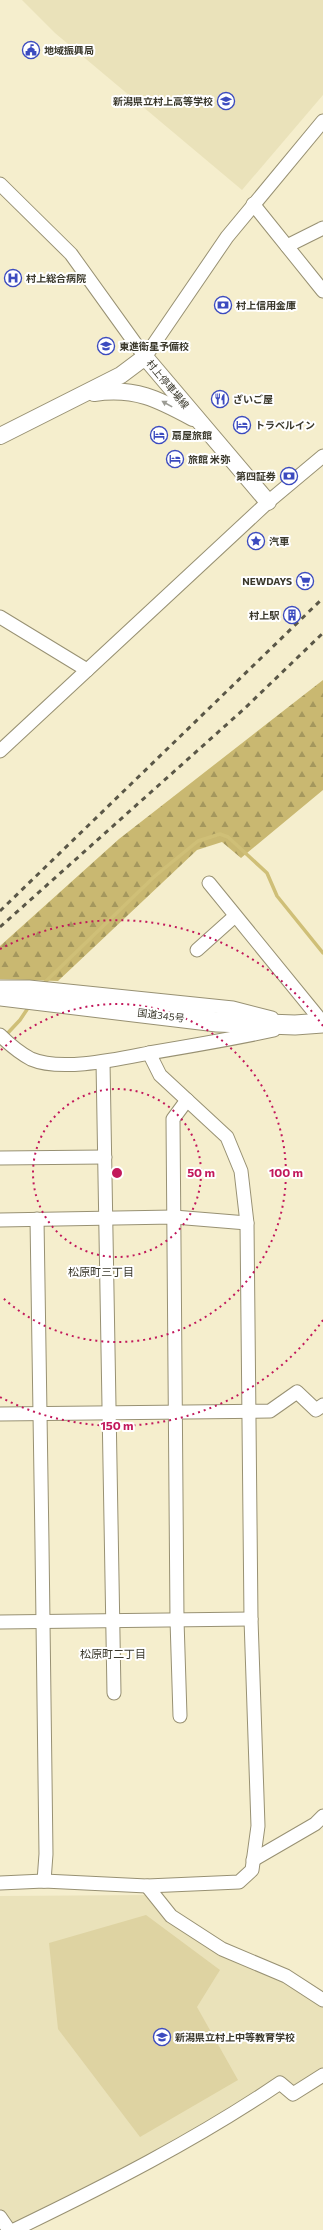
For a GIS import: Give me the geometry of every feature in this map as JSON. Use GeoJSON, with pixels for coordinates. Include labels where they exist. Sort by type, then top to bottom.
{"type":"FeatureCollection","features":[{"type":"Feature","properties":{"kind":"highway","name":"国道345号"},"geometry":{"type":"LineString","coordinates":[[0,996],[217,1022],[295,1025],[323,1023]]}},
{"type":"Feature","properties":{"kind":"main road","name":"村上停車場線"},"geometry":{"type":"LineString","coordinates":[[0,436],[121,376],[145,357],[268,502]]}},
{"type":"Feature","properties":{"kind":"main road"},"geometry":{"type":"LineString","coordinates":[[84,394],[123,390],[159,400],[201,423]]}},
{"type":"Feature","properties":{"kind":"street"},"geometry":{"type":"LineString","coordinates":[[0,184],[71,254],[145,357],[227,237],[323,121]]}},
{"type":"Feature","properties":{"kind":"street"},"geometry":{"type":"LineString","coordinates":[[253,204],[323,292]]}},
{"type":"Feature","properties":{"kind":"street"},"geometry":{"type":"LineString","coordinates":[[287,246],[323,228]]}},
{"type":"Feature","properties":{"kind":"street"},"geometry":{"type":"LineString","coordinates":[[1,749],[268,502],[323,456]]}},
{"type":"Feature","properties":{"kind":"street"},"geometry":{"type":"LineString","coordinates":[[0,617],[87,670]]}},
{"type":"Feature","properties":{"kind":"street"},"geometry":{"type":"LineString","coordinates":[[208,883],[323,1023]]}},
{"type":"Feature","properties":{"kind":"street"},"geometry":{"type":"LineString","coordinates":[[198,950],[235,916]]}},
{"type":"Feature","properties":{"kind":"street"},"geometry":{"type":"LineString","coordinates":[[0,987],[30,987],[233,1008],[295,1025]]}},
{"type":"Feature","properties":{"kind":"street"},"geometry":{"type":"LineString","coordinates":[[0,1035],[10,1045],[32,1059],[53,1064],[103,1062],[149,1053],[202,1046],[295,1025]]}},
{"type":"Feature","properties":{"kind":"street"},"geometry":{"type":"LineString","coordinates":[[0,1883],[44,1881],[147,1886],[239,1882],[252,1870],[258,1826],[251,1619],[247,1223],[241,1171],[227,1137],[160,1075],[149,1053]]}},
{"type":"Feature","properties":{"kind":"street"},"geometry":{"type":"LineString","coordinates":[[103,1062],[114,1693]]}},
{"type":"Feature","properties":{"kind":"street"},"geometry":{"type":"LineString","coordinates":[[180,1716],[177,1620],[173,1119],[187,1100]]}},
{"type":"Feature","properties":{"kind":"street"},"geometry":{"type":"LineString","coordinates":[[0,1158],[104,1157]]}},
{"type":"Feature","properties":{"kind":"street"},"geometry":{"type":"LineString","coordinates":[[0,1220],[106,1220],[174,1217],[247,1223]]}},
{"type":"Feature","properties":{"kind":"street"},"geometry":{"type":"LineString","coordinates":[[37,1219],[39,1413],[45,1622],[46,1854],[44,1881]]}},
{"type":"Feature","properties":{"kind":"street"},"geometry":{"type":"LineString","coordinates":[[0,1414],[250,1410],[270,1411],[297,1392],[316,1410],[323,1405]]}},
{"type":"Feature","properties":{"kind":"street"},"geometry":{"type":"LineString","coordinates":[[0,1622],[251,1619]]}},
{"type":"Feature","properties":{"kind":"street"},"geometry":{"type":"LineString","coordinates":[[253,1860],[315,1824],[323,1816]]}},
{"type":"Feature","properties":{"kind":"street"},"geometry":{"type":"LineString","coordinates":[[147,1886],[171,1916],[177,1920],[222,1949],[286,1976],[323,2000]]}},
{"type":"Feature","properties":{"kind":"street"},"geometry":{"type":"LineString","coordinates":[[14,2230],[89,2194],[178,2145],[239,2111],[280,2083],[293,2094],[323,2075]]}},
{"type":"Feature","properties":{"kind":"street"},"geometry":{"type":"LineString","coordinates":[[0,2217],[9,2230]]}},
{"type":"Feature","properties":{"kind":"shaded area","name":"新潟県立村上高等学校"},"geometry":{"type":"Polygon","coordinates":[[[22,0],[323,0],[323,95],[242,190],[55,33],[22,0]]]}},
{"type":"Feature","properties":{"kind":"shaded area","name":"新潟県立村上中等教育学校"},"geometry":{"type":"Polygon","coordinates":[[[148,1895],[161,1910],[277,1975],[323,2004],[323,2071],[297,2087],[287,2085],[217,2118],[96,2185],[12,2227],[0,2210],[0,1896],[148,1895]]]}},
{"type":"Feature","properties":{"kind":"shaded area"},"geometry":{"type":"Polygon","coordinates":[[[146,1915],[220,1970],[197,2007],[238,2080],[140,2137],[58,2029],[49,1943],[146,1915]]]}},
{"type":"Feature","properties":{"kind":"green space"},"geometry":{"type":"Polygon","coordinates":[[[323,680],[323,790],[241,858],[222,842],[197,850],[58,981],[0,979],[0,946],[119,839],[323,680]]]}},
{"type":"Feature","properties":{"kind":"waterway"},"geometry":{"type":"LineString","coordinates":[[42,985],[155,876],[198,841],[220,834],[228,837],[267,873],[277,896],[323,953]]}},
{"type":"Feature","properties":{"kind":"waterway"},"geometry":{"type":"LineString","coordinates":[[5,1036],[20,1020],[30,1005]]}},
{"type":"Feature","properties":{"kind":"railway"},"geometry":{"type":"LineString","coordinates":[[0,911],[323,598]]}},
{"type":"Feature","properties":{"kind":"railway"},"geometry":{"type":"LineString","coordinates":[[0,927],[244,709],[323,633]]}},
{"type":"Feature","properties":{"kind":"place","name":"地域振興局"},"geometry":{"type":"Point","coordinates":[31,50]}},
{"type":"Feature","properties":{"kind":"place","name":"新潟県立村上高等学校"},"geometry":{"type":"Point","coordinates":[226,101]}},
{"type":"Feature","properties":{"kind":"place","name":"村上総合病院"},"geometry":{"type":"Point","coordinates":[13,278]}},
{"type":"Feature","properties":{"kind":"place","name":"村上信用金庫"},"geometry":{"type":"Point","coordinates":[223,305]}},
{"type":"Feature","properties":{"kind":"place","name":"東進衛星予備校"},"geometry":{"type":"Point","coordinates":[106,346]}},
{"type":"Feature","properties":{"kind":"place","name":"ざいご屋"},"geometry":{"type":"Point","coordinates":[220,399]}},
{"type":"Feature","properties":{"kind":"place","name":"トラベルイン"},"geometry":{"type":"Point","coordinates":[242,425]}},
{"type":"Feature","properties":{"kind":"place","name":"扇屋旅館"},"geometry":{"type":"Point","coordinates":[159,435]}},
{"type":"Feature","properties":{"kind":"place","name":"旅館 米弥"},"geometry":{"type":"Point","coordinates":[175,459]}},
{"type":"Feature","properties":{"kind":"place","name":"第四証券"},"geometry":{"type":"Point","coordinates":[289,476]}},
{"type":"Feature","properties":{"kind":"place","name":"汽車"},"geometry":{"type":"Point","coordinates":[256,541]}},
{"type":"Feature","properties":{"kind":"place","name":"NEWDAYS"},"geometry":{"type":"Point","coordinates":[305,581]}},
{"type":"Feature","properties":{"kind":"place","name":"村上駅"},"geometry":{"type":"Point","coordinates":[292,615]}},
{"type":"Feature","properties":{"kind":"place","name":"新潟県立村上中等教育学校"},"geometry":{"type":"Point","coordinates":[162,2037]}},
{"type":"Feature","properties":{"kind":"district","name":"松原町三丁目"},"geometry":{"type":"Point","coordinates":[101,1271]}},
{"type":"Feature","properties":{"kind":"district","name":"松原町二丁目"},"geometry":{"type":"Point","coordinates":[113,1653]}}]}
